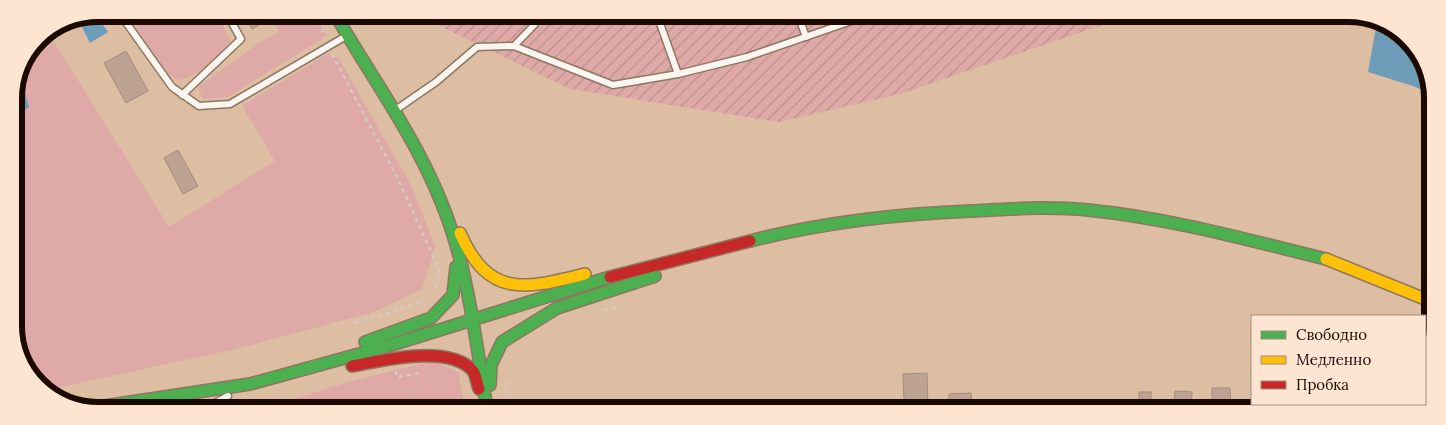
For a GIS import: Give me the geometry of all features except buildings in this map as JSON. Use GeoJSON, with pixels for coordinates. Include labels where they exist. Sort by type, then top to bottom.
{"type":"FeatureCollection","features":[{"type":"Feature","properties":{"kind":"main road"},"geometry":{"type":"LineString","coordinates":[[340,23],[394,111],[475,260],[496,281],[531,288],[645,258],[803,227],[901,214],[1022,208],[1088,210],[1179,223],[1335,261],[1424,298]]}},
{"type":"Feature","properties":{"kind":"main road"},"geometry":{"type":"LineString","coordinates":[[440,198],[458,253],[474,321],[486,402]]}},
{"type":"Feature","properties":{"kind":"main road"},"geometry":{"type":"LineString","coordinates":[[250,384],[431,318],[454,295],[456,271],[440,198]]}},
{"type":"Feature","properties":{"kind":"main road"},"geometry":{"type":"LineString","coordinates":[[250,384],[474,321],[595,281],[803,227]]}},
{"type":"Feature","properties":{"kind":"main road"},"geometry":{"type":"LineString","coordinates":[[488,402],[491,365],[502,342],[557,308],[803,227]]}},
{"type":"Feature","properties":{"kind":"main road"},"geometry":{"type":"LineString","coordinates":[[131,402],[250,384],[406,356],[454,360],[473,371],[484,402]]}},
{"type":"Feature","properties":{"kind":"lane"},"geometry":{"type":"LineString","coordinates":[[126,23],[172,87],[199,106],[230,104],[347,35]]}},
{"type":"Feature","properties":{"kind":"lane"},"geometry":{"type":"LineString","coordinates":[[182,95],[241,39],[232,23]]}},
{"type":"Feature","properties":{"kind":"lane"},"geometry":{"type":"LineString","coordinates":[[514,46],[535,23]]}},
{"type":"Feature","properties":{"kind":"lane"},"geometry":{"type":"LineString","coordinates":[[660,23],[678,74]]}},
{"type":"Feature","properties":{"kind":"lane"},"geometry":{"type":"LineString","coordinates":[[801,23],[806,36]]}},
{"type":"Feature","properties":{"kind":"lane"},"geometry":{"type":"LineString","coordinates":[[394,111],[436,82],[477,47],[514,46],[613,84],[678,74],[747,57],[847,23]]}},
{"type":"Feature","properties":{"kind":"lane"},"geometry":{"type":"LineString","coordinates":[[217,402],[250,384]]}},
{"type":"Feature","properties":{"kind":"path"},"geometry":{"type":"LineString","coordinates":[[320,23],[329,46],[396,175],[439,269],[436,291],[432,296]]}},
{"type":"Feature","properties":{"kind":"path"},"geometry":{"type":"LineString","coordinates":[[355,323],[429,300]]}},
{"type":"Feature","properties":{"kind":"path"},"geometry":{"type":"LineString","coordinates":[[598,311],[618,307]]}},
{"type":"Feature","properties":{"kind":"path"},"geometry":{"type":"LineString","coordinates":[[506,402],[507,379]]}},
{"type":"Feature","properties":{"kind":"shaded area"},"geometry":{"type":"Polygon","coordinates":[[[132,23],[222,23],[230,42],[212,60],[200,71],[185,78],[177,80],[168,73],[132,23]]]}},
{"type":"Feature","properties":{"kind":"shaded area"},"geometry":{"type":"Polygon","coordinates":[[[274,23],[320,23],[327,36],[227,97],[203,99],[198,87],[259,43],[279,32],[274,23]]]}},
{"type":"Feature","properties":{"kind":"shaded area"},"geometry":{"type":"Polygon","coordinates":[[[436,23],[1108,23],[900,94],[779,122],[570,89],[436,23]]]}},
{"type":"Feature","properties":{"kind":"shaded area"},"geometry":{"type":"Polygon","coordinates":[[[52,39],[169,227],[275,161],[242,106],[329,53],[339,59],[413,189],[435,247],[422,289],[374,312],[236,349],[56,388],[52,387],[38,373],[30,360],[22,326],[23,94],[28,69],[35,56],[52,39]]]}},
{"type":"Feature","properties":{"kind":"shaded area"},"geometry":{"type":"Polygon","coordinates":[[[433,361],[458,372],[464,402],[284,402],[348,382],[433,361]]]}},
{"type":"Feature","properties":{"kind":"water"},"geometry":{"type":"Polygon","coordinates":[[[101,23],[108,32],[90,43],[81,25],[101,23]]]}},
{"type":"Feature","properties":{"kind":"water"},"geometry":{"type":"Polygon","coordinates":[[[1376,28],[1394,38],[1411,56],[1416,65],[1423,90],[1413,86],[1368,72],[1376,28]]]}},
{"type":"Feature","properties":{"kind":"water"},"geometry":{"type":"Polygon","coordinates":[[[24,89],[29,107],[23,112],[24,89]]]}},
{"type":"Feature","properties":{"kind":"traffic: fast"},"geometry":{"type":"LineString","coordinates":[[340,23],[417,151],[450,224],[464,276],[486,402]]}},
{"type":"Feature","properties":{"kind":"traffic: fast"},"geometry":{"type":"LineString","coordinates":[[750,241],[832,224],[887,217],[942,212],[1059,208],[1148,218],[1238,237],[1326,259]]}},
{"type":"Feature","properties":{"kind":"traffic: fast"},"geometry":{"type":"LineString","coordinates":[[365,342],[431,318],[453,295],[456,267]]}},
{"type":"Feature","properties":{"kind":"traffic: fast"},"geometry":{"type":"LineString","coordinates":[[490,385],[491,365],[502,342],[557,308],[655,276]]}},
{"type":"Feature","properties":{"kind":"traffic: fast"},"geometry":{"type":"LineString","coordinates":[[131,402],[250,384],[388,346],[610,277]]}},
{"type":"Feature","properties":{"kind":"traffic: slow"},"geometry":{"type":"LineString","coordinates":[[460,233],[471,254],[483,269],[496,279],[511,284],[544,283],[585,274]]}},
{"type":"Feature","properties":{"kind":"traffic: slow"},"geometry":{"type":"LineString","coordinates":[[1326,259],[1424,299]]}},
{"type":"Feature","properties":{"kind":"traffic: jam"},"geometry":{"type":"LineString","coordinates":[[610,277],[750,241]]}},
{"type":"Feature","properties":{"kind":"traffic: jam"},"geometry":{"type":"LineString","coordinates":[[352,366],[380,360],[415,356],[449,358],[462,363],[473,371],[479,389]]}}]}
